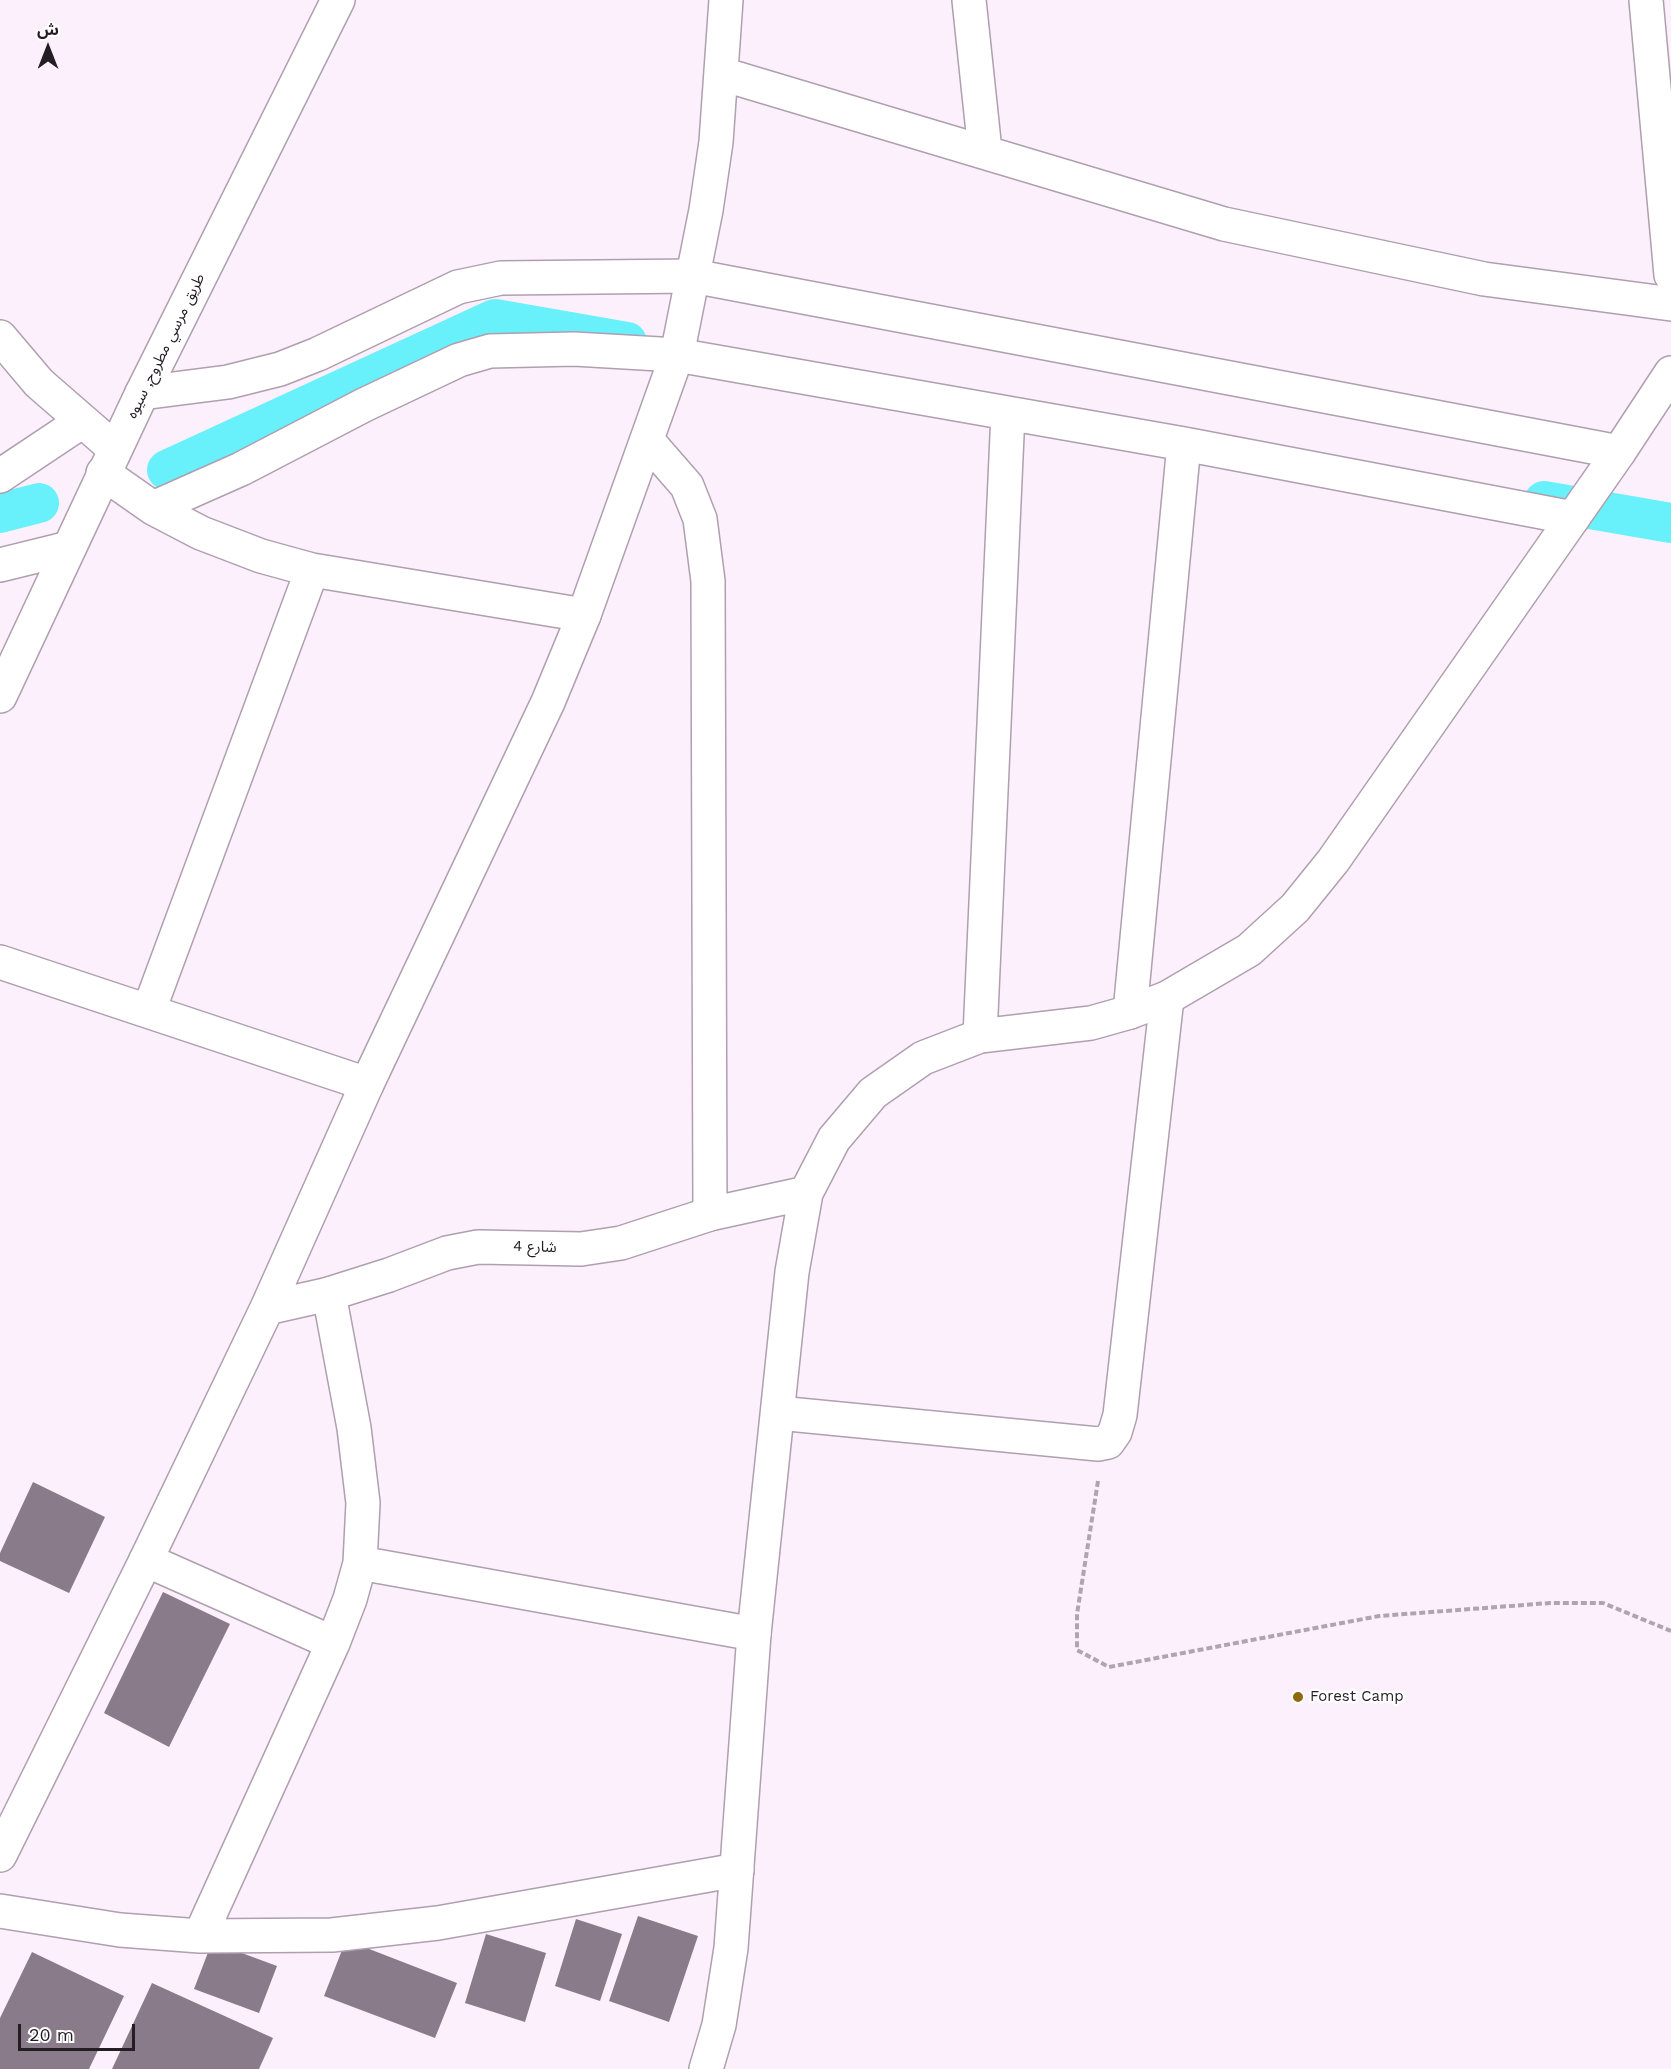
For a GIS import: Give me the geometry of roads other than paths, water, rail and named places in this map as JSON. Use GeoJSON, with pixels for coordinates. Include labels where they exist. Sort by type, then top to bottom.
{"type":"FeatureCollection","features":[{"type":"Feature","properties":{"kind":"street","name":"طريق مرسي مطروح, سيوه"},"geometry":{"type":"LineString","coordinates":[[0,696],[142,393],[338,0]]}},
{"type":"Feature","properties":{"kind":"street"},"geometry":{"type":"LineString","coordinates":[[0,1855],[147,1560],[267,1308],[367,1084],[548,702],[584,615],[677,355],[713,165],[722,74],[726,0]]}},
{"type":"Feature","properties":{"kind":"street"},"geometry":{"type":"LineString","coordinates":[[969,0],[986,151]]}},
{"type":"Feature","properties":{"kind":"street"},"geometry":{"type":"LineString","coordinates":[[1671,14],[1647,0],[1671,275]]}},
{"type":"Feature","properties":{"kind":"street"},"geometry":{"type":"LineString","coordinates":[[722,74],[897,129],[986,151],[1224,224],[1485,279],[1671,304]]}},
{"type":"Feature","properties":{"kind":"street"},"geometry":{"type":"LineString","coordinates":[[142,393],[228,382],[280,369],[318,354],[421,304],[469,284],[501,278],[693,276],[1619,452]]}},
{"type":"Feature","properties":{"kind":"street"},"geometry":{"type":"LineString","coordinates":[[2,341],[39,383],[81,422],[109,461],[153,508],[201,533],[312,570],[584,615]]}},
{"type":"Feature","properties":{"kind":"street"},"geometry":{"type":"LineString","coordinates":[[153,508],[241,469],[459,360],[490,351],[574,349],[677,355],[1184,444],[1573,518]]}},
{"type":"Feature","properties":{"kind":"street"},"geometry":{"type":"LineString","coordinates":[[706,2069],[719,2025],[731,1948],[754,1634],[792,1272],[806,1193],[834,1139],[873,1093],[923,1058],[980,1036],[1091,1023],[1167,998],[1249,950],[1295,908],[1333,861],[1619,452],[1671,373]]}},
{"type":"Feature","properties":{"kind":"street"},"geometry":{"type":"LineString","coordinates":[[980,1036],[1008,413]]}},
{"type":"Feature","properties":{"kind":"street"},"geometry":{"type":"LineString","coordinates":[[0,476],[29,459],[81,422]]}},
{"type":"Feature","properties":{"kind":"street"},"geometry":{"type":"LineString","coordinates":[[647,440],[687,486],[700,519],[708,581],[710,1215]]}},
{"type":"Feature","properties":{"kind":"street"},"geometry":{"type":"LineString","coordinates":[[1130,1012],[1184,444]]}},
{"type":"Feature","properties":{"kind":"street"},"geometry":{"type":"LineString","coordinates":[[0,565],[69,548]]}},
{"type":"Feature","properties":{"kind":"street"},"geometry":{"type":"LineString","coordinates":[[149,1010],[312,570]]}},
{"type":"Feature","properties":{"kind":"street"},"geometry":{"type":"LineString","coordinates":[[0,962],[367,1084]]}},
{"type":"Feature","properties":{"kind":"street"},"geometry":{"type":"LineString","coordinates":[[778,1413],[1098,1444],[1108,1442],[1115,1432],[1120,1415],[1167,998]]}},
{"type":"Feature","properties":{"kind":"street","name":"شارع 4"},"geometry":{"type":"LineString","coordinates":[[267,1308],[329,1294],[447,1253],[478,1247],[510,1245],[581,1249],[621,1243],[710,1215],[806,1193]]}},
{"type":"Feature","properties":{"kind":"street"},"geometry":{"type":"LineString","coordinates":[[200,1936],[333,1643],[350,1599],[360,1563],[362,1492],[354,1428],[329,1294]]}},
{"type":"Feature","properties":{"kind":"street"},"geometry":{"type":"LineString","coordinates":[[147,1560],[333,1643]]}},
{"type":"Feature","properties":{"kind":"street"},"geometry":{"type":"LineString","coordinates":[[360,1563],[754,1634]]}},
{"type":"Feature","properties":{"kind":"street"},"geometry":{"type":"LineString","coordinates":[[0,1911],[120,1930],[200,1936],[332,1935],[438,1923],[737,1870]]}},
{"type":"Feature","properties":{"kind":"waterway"},"geometry":{"type":"LineString","coordinates":[[167,470],[495,319],[627,342]]}},
{"type":"Feature","properties":{"kind":"waterway"},"geometry":{"type":"LineString","coordinates":[[1544,501],[1671,523]]}},
{"type":"Feature","properties":{"kind":"waterway"},"geometry":{"type":"LineString","coordinates":[[0,513],[39,503]]}},
{"type":"Feature","properties":{"kind":"place","name":"Forest Camp"},"geometry":{"type":"Point","coordinates":[1298,1697]}}]}
